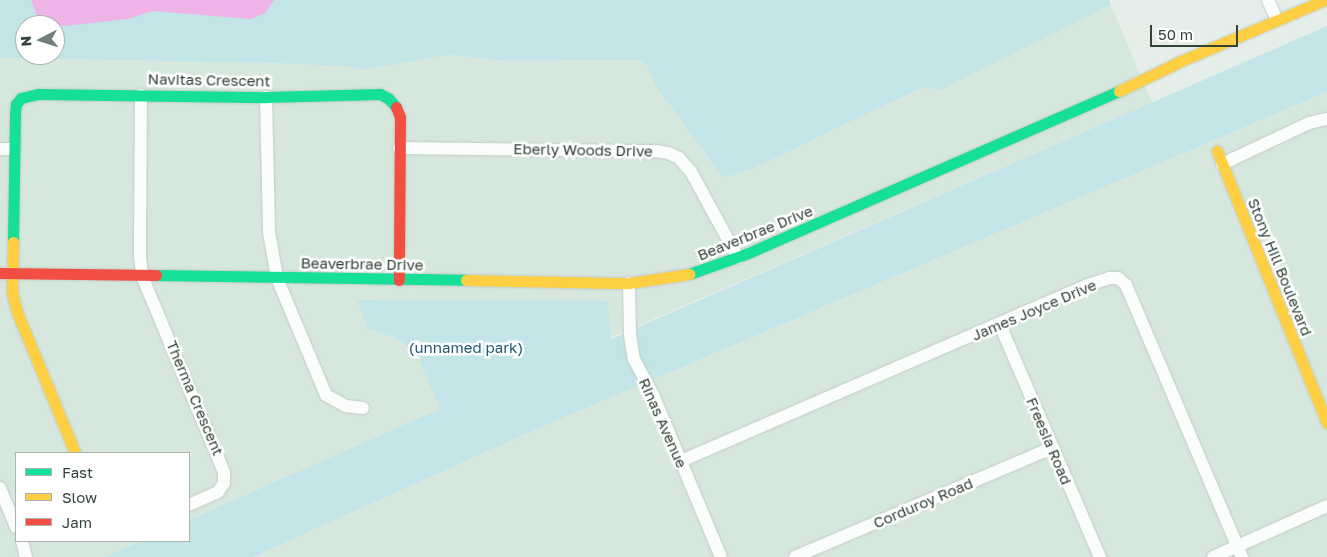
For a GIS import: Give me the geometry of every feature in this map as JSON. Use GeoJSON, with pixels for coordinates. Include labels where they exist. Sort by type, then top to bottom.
{"type":"FeatureCollection","features":[{"type":"Feature","properties":{"kind":"street"},"geometry":{"type":"LineString","coordinates":[[1268,0],[1277,20]]}},
{"type":"Feature","properties":{"kind":"street","name":"Beaverbrae Drive"},"geometry":{"type":"LineString","coordinates":[[0,273],[629,283],[697,273],[738,258],[1102,100],[1181,61],[1325,0]]}},
{"type":"Feature","properties":{"kind":"street","name":"Navitas Crescent"},"geometry":{"type":"LineString","coordinates":[[13,274],[16,104],[25,96],[39,94],[141,94],[266,97],[380,94],[388,98],[398,109],[399,280]]}},
{"type":"Feature","properties":{"kind":"street","name":"Therma Crescent"},"geometry":{"type":"LineString","coordinates":[[141,94],[140,256],[142,276],[224,472],[224,483],[218,492],[190,506]]}},
{"type":"Feature","properties":{"kind":"street"},"geometry":{"type":"LineString","coordinates":[[266,97],[269,232],[277,278],[326,395],[346,406],[363,408]]}},
{"type":"Feature","properties":{"kind":"street"},"geometry":{"type":"LineString","coordinates":[[1222,164],[1309,123],[1327,119]]}},
{"type":"Feature","properties":{"kind":"street","name":"Eberly Woods Drive"},"geometry":{"type":"LineString","coordinates":[[399,148],[656,151],[668,153],[679,158],[691,172],[738,258]]}},
{"type":"Feature","properties":{"kind":"street"},"geometry":{"type":"LineString","coordinates":[[0,149],[14,149]]}},
{"type":"Feature","properties":{"kind":"street","name":"Stony Hill Boulevard"},"geometry":{"type":"LineString","coordinates":[[1217,150],[1327,423]]}},
{"type":"Feature","properties":{"kind":"street"},"geometry":{"type":"LineString","coordinates":[[13,274],[12,292],[17,312],[75,452]]}},
{"type":"Feature","properties":{"kind":"street","name":"James Joyce Drive"},"geometry":{"type":"LineString","coordinates":[[681,461],[1109,278],[1118,278],[1126,285],[1240,552]]}},
{"type":"Feature","properties":{"kind":"street","name":"Rinas Avenue"},"geometry":{"type":"LineString","coordinates":[[629,283],[630,335],[634,359],[654,397],[721,557]]}},
{"type":"Feature","properties":{"kind":"street","name":"Freesia Road"},"geometry":{"type":"LineString","coordinates":[[1000,324],[1100,557]]}},
{"type":"Feature","properties":{"kind":"street","name":"Corduroy Road"},"geometry":{"type":"LineString","coordinates":[[795,557],[1052,448]]}},
{"type":"Feature","properties":{"kind":"street"},"geometry":{"type":"LineString","coordinates":[[0,488],[15,525]]}},
{"type":"Feature","properties":{"kind":"street"},"geometry":{"type":"LineString","coordinates":[[1213,557],[1240,552],[1327,506]]}},
{"type":"Feature","properties":{"kind":"street"},"geometry":{"type":"LineString","coordinates":[[22,542],[26,557]]}},
{"type":"Feature","properties":{"kind":"shaded area"},"geometry":{"type":"Polygon","coordinates":[[[31,0],[274,0],[265,13],[251,19],[153,11],[127,19],[65,26],[65,15],[37,15],[31,0]]]}},
{"type":"Feature","properties":{"kind":"shaded area"},"geometry":{"type":"Polygon","coordinates":[[[1111,5],[1152,103],[190,520],[190,452],[15,452],[15,542],[140,542],[105,557],[0,557],[0,58],[15,58],[15,65],[65,65],[65,59],[268,63],[343,66],[361,70],[449,55],[507,61],[638,60],[646,65],[656,86],[723,178],[752,169],[919,89],[929,87],[938,90],[1111,5]]]}},
{"type":"Feature","properties":{"kind":"shaded area"},"geometry":{"type":"Polygon","coordinates":[[[1327,92],[1327,557],[253,557],[537,429],[1327,92]]]}},
{"type":"Feature","properties":{"kind":"green space"},"geometry":{"type":"Polygon","coordinates":[[[0,0],[1109,0],[1111,5],[938,91],[929,87],[919,89],[752,169],[723,178],[656,86],[646,65],[638,60],[507,61],[449,55],[361,70],[343,66],[268,63],[65,59],[65,15],[15,15],[15,58],[0,58],[0,0]]]}},
{"type":"Feature","properties":{"kind":"green space","name":"(unnamed park)"},"geometry":{"type":"Polygon","coordinates":[[[1327,26],[1327,92],[537,429],[253,557],[105,557],[140,542],[190,542],[190,520],[440,409],[417,354],[395,337],[368,329],[357,300],[608,301],[611,339],[1327,26]]]}},
{"type":"Feature","properties":{"kind":"traffic: fast"},"geometry":{"type":"LineString","coordinates":[[689,274],[746,254],[1119,91]]}},
{"type":"Feature","properties":{"kind":"traffic: fast"},"geometry":{"type":"LineString","coordinates":[[13,242],[15,113],[16,104],[21,98],[39,94],[266,97],[380,94],[388,98],[396,107]]}},
{"type":"Feature","properties":{"kind":"traffic: fast"},"geometry":{"type":"LineString","coordinates":[[156,275],[466,280]]}},
{"type":"Feature","properties":{"kind":"traffic: slow"},"geometry":{"type":"LineString","coordinates":[[1119,91],[1181,61],[1325,0]]}},
{"type":"Feature","properties":{"kind":"traffic: slow"},"geometry":{"type":"LineString","coordinates":[[1217,151],[1327,423]]}},
{"type":"Feature","properties":{"kind":"traffic: slow"},"geometry":{"type":"LineString","coordinates":[[13,242],[12,292],[17,312],[75,452]]}},
{"type":"Feature","properties":{"kind":"traffic: slow"},"geometry":{"type":"LineString","coordinates":[[466,280],[629,283],[689,274]]}},
{"type":"Feature","properties":{"kind":"traffic: jam"},"geometry":{"type":"LineString","coordinates":[[396,107],[400,117],[399,280]]}},
{"type":"Feature","properties":{"kind":"traffic: jam"},"geometry":{"type":"LineString","coordinates":[[0,273],[156,275]]}}]}
